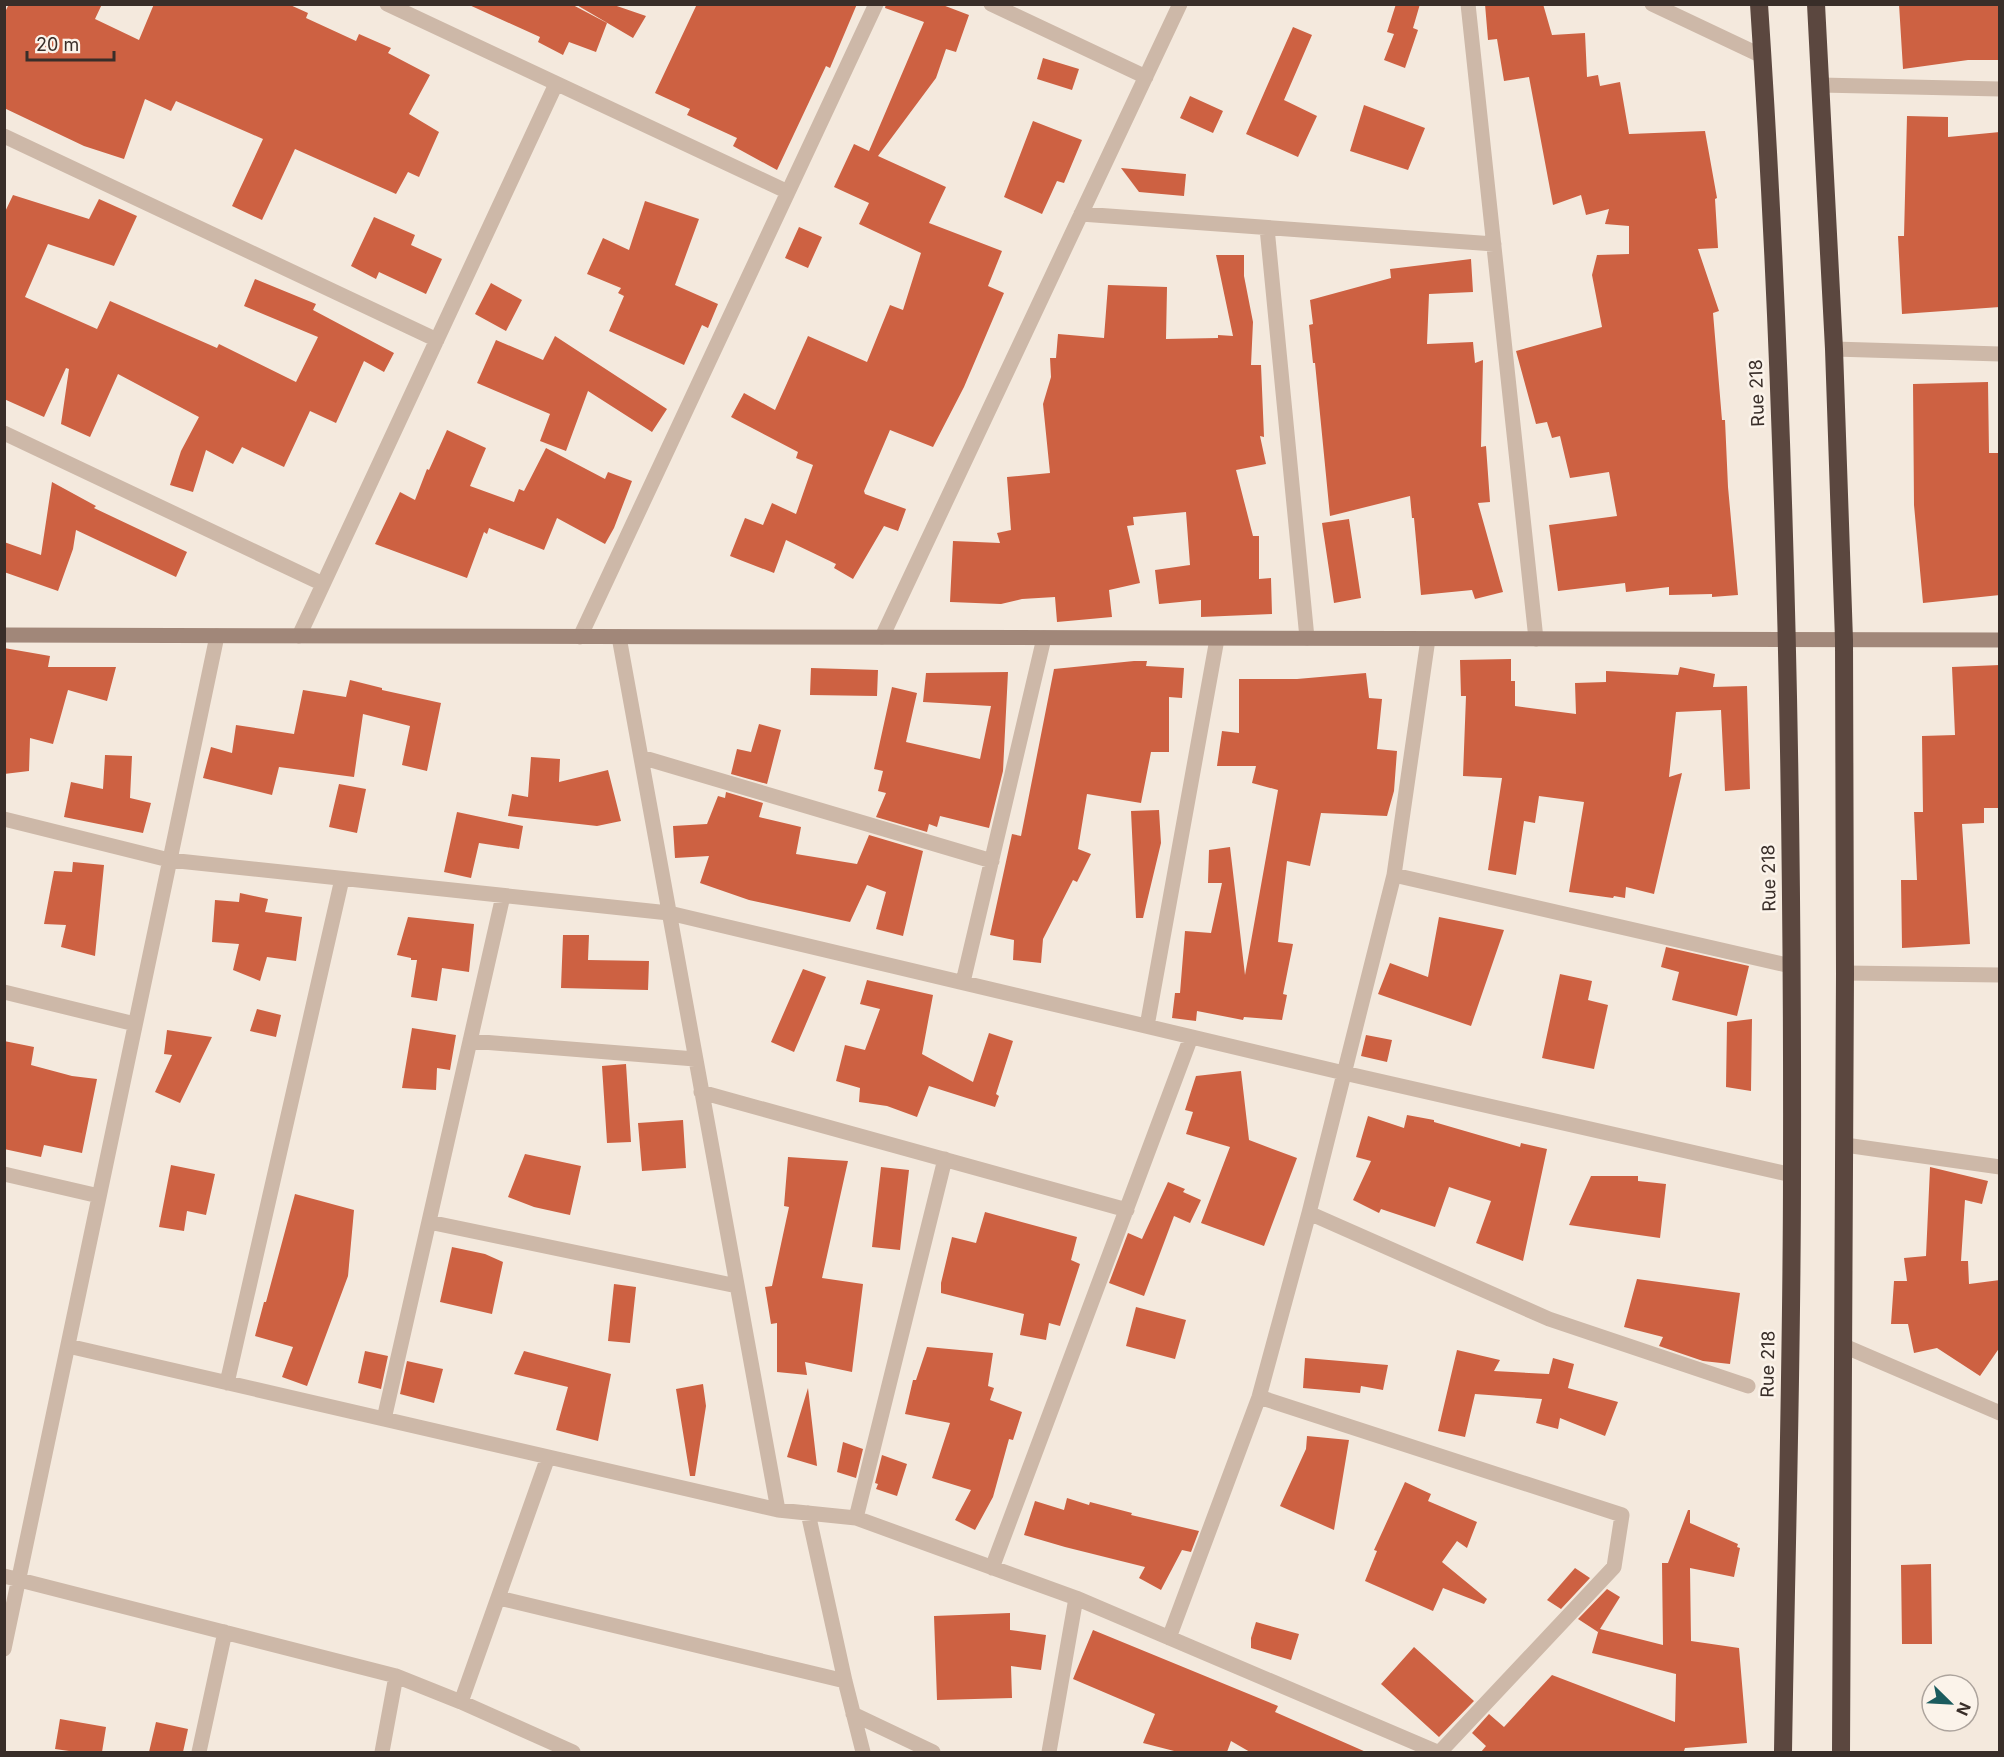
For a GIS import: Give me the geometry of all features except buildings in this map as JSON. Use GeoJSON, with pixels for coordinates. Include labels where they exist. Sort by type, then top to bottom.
{"type":"FeatureCollection","features":[{"type":"Feature","properties":{"kind":"highway","name":"Rue 218"},"geometry":{"type":"LineString","coordinates":[[1759,4],[1776,344],[1787,640],[1792,1175],[1783,1752]]}},
{"type":"Feature","properties":{"kind":"highway"},"geometry":{"type":"LineString","coordinates":[[1815,4],[1834,349],[1844,640],[1845,1145],[1841,1752]]}},
{"type":"Feature","properties":{"kind":"street"},"geometry":{"type":"LineString","coordinates":[[387,4],[788,192]]}},
{"type":"Feature","properties":{"kind":"street"},"geometry":{"type":"LineString","coordinates":[[580,637],[876,4]]}},
{"type":"Feature","properties":{"kind":"street"},"geometry":{"type":"LineString","coordinates":[[991,4],[1146,77]]}},
{"type":"Feature","properties":{"kind":"street"},"geometry":{"type":"LineString","coordinates":[[882,637],[1180,4]]}},
{"type":"Feature","properties":{"kind":"street"},"geometry":{"type":"LineString","coordinates":[[1468,4],[1536,639]]}},
{"type":"Feature","properties":{"kind":"street"},"geometry":{"type":"LineString","coordinates":[[1652,4],[1762,56]]}},
{"type":"Feature","properties":{"kind":"street"},"geometry":{"type":"LineString","coordinates":[[299,636],[556,84]]}},
{"type":"Feature","properties":{"kind":"street"},"geometry":{"type":"LineString","coordinates":[[1820,86],[2000,89]]}},
{"type":"Feature","properties":{"kind":"street"},"geometry":{"type":"LineString","coordinates":[[5,138],[437,340]]}},
{"type":"Feature","properties":{"kind":"street"},"geometry":{"type":"LineString","coordinates":[[1082,214],[1494,244]]}},
{"type":"Feature","properties":{"kind":"street"},"geometry":{"type":"LineString","coordinates":[[1267,228],[1307,638]]}},
{"type":"Feature","properties":{"kind":"street"},"geometry":{"type":"LineString","coordinates":[[1834,349],[2000,354]]}},
{"type":"Feature","properties":{"kind":"street"},"geometry":{"type":"LineString","coordinates":[[4,433],[324,584]]}},
{"type":"Feature","properties":{"kind":"street"},"geometry":{"type":"LineString","coordinates":[[4,635],[2000,640]]}},
{"type":"Feature","properties":{"kind":"street"},"geometry":{"type":"LineString","coordinates":[[4,1649],[12,1578],[68,1346],[217,636]]}},
{"type":"Feature","properties":{"kind":"street"},"geometry":{"type":"LineString","coordinates":[[619,637],[778,1510]]}},
{"type":"Feature","properties":{"kind":"street"},"geometry":{"type":"LineString","coordinates":[[963,982],[1044,638]]}},
{"type":"Feature","properties":{"kind":"street"},"geometry":{"type":"LineString","coordinates":[[1147,1026],[1217,639]]}},
{"type":"Feature","properties":{"kind":"street"},"geometry":{"type":"LineString","coordinates":[[1169,1638],[1259,1397],[1309,1213],[1394,875],[1428,639]]}},
{"type":"Feature","properties":{"kind":"street"},"geometry":{"type":"LineString","coordinates":[[641,756],[992,861]]}},
{"type":"Feature","properties":{"kind":"street"},"geometry":{"type":"LineString","coordinates":[[4,819],[169,860],[669,913],[1344,1073],[1792,1175]]}},
{"type":"Feature","properties":{"kind":"street"},"geometry":{"type":"LineString","coordinates":[[1394,875],[1791,966]]}},
{"type":"Feature","properties":{"kind":"street"},"geometry":{"type":"LineString","coordinates":[[227,1383],[342,879]]}},
{"type":"Feature","properties":{"kind":"street"},"geometry":{"type":"LineString","coordinates":[[384,1419],[503,896]]}},
{"type":"Feature","properties":{"kind":"street"},"geometry":{"type":"LineString","coordinates":[[1845,974],[2000,975]]}},
{"type":"Feature","properties":{"kind":"street"},"geometry":{"type":"LineString","coordinates":[[4,992],[135,1024]]}},
{"type":"Feature","properties":{"kind":"street"},"geometry":{"type":"LineString","coordinates":[[992,1568],[1191,1037]]}},
{"type":"Feature","properties":{"kind":"street"},"geometry":{"type":"LineString","coordinates":[[470,1041],[695,1059]]}},
{"type":"Feature","properties":{"kind":"street"},"geometry":{"type":"LineString","coordinates":[[701,1092],[1127,1209]]}},
{"type":"Feature","properties":{"kind":"street"},"geometry":{"type":"LineString","coordinates":[[1845,1145],[2000,1167]]}},
{"type":"Feature","properties":{"kind":"street"},"geometry":{"type":"LineString","coordinates":[[856,1518],[945,1159]]}},
{"type":"Feature","properties":{"kind":"street"},"geometry":{"type":"LineString","coordinates":[[4,1174],[99,1196]]}},
{"type":"Feature","properties":{"kind":"street"},"geometry":{"type":"LineString","coordinates":[[1309,1213],[1549,1319],[1748,1386]]}},
{"type":"Feature","properties":{"kind":"street"},"geometry":{"type":"LineString","coordinates":[[429,1222],[737,1286]]}},
{"type":"Feature","properties":{"kind":"street"},"geometry":{"type":"LineString","coordinates":[[68,1346],[778,1510],[856,1518],[1076,1598],[1439,1752],[1614,1567],[1622,1515],[1259,1397]]}},
{"type":"Feature","properties":{"kind":"street"},"geometry":{"type":"LineString","coordinates":[[1844,1346],[2000,1413]]}},
{"type":"Feature","properties":{"kind":"street"},"geometry":{"type":"LineString","coordinates":[[461,1702],[548,1457]]}},
{"type":"Feature","properties":{"kind":"street"},"geometry":{"type":"LineString","coordinates":[[808,1513],[863,1752]]}},
{"type":"Feature","properties":{"kind":"street"},"geometry":{"type":"LineString","coordinates":[[12,1578],[396,1676],[461,1702],[550,1747],[573,1752]]}},
{"type":"Feature","properties":{"kind":"street"},"geometry":{"type":"LineString","coordinates":[[499,1598],[845,1681]]}},
{"type":"Feature","properties":{"kind":"street"},"geometry":{"type":"LineString","coordinates":[[1049,1752],[1076,1598]]}},
{"type":"Feature","properties":{"kind":"street"},"geometry":{"type":"LineString","coordinates":[[199,1752],[225,1632]]}},
{"type":"Feature","properties":{"kind":"street"},"geometry":{"type":"LineString","coordinates":[[382,1752],[396,1676]]}},
{"type":"Feature","properties":{"kind":"street"},"geometry":{"type":"LineString","coordinates":[[853,1714],[933,1752]]}}]}
